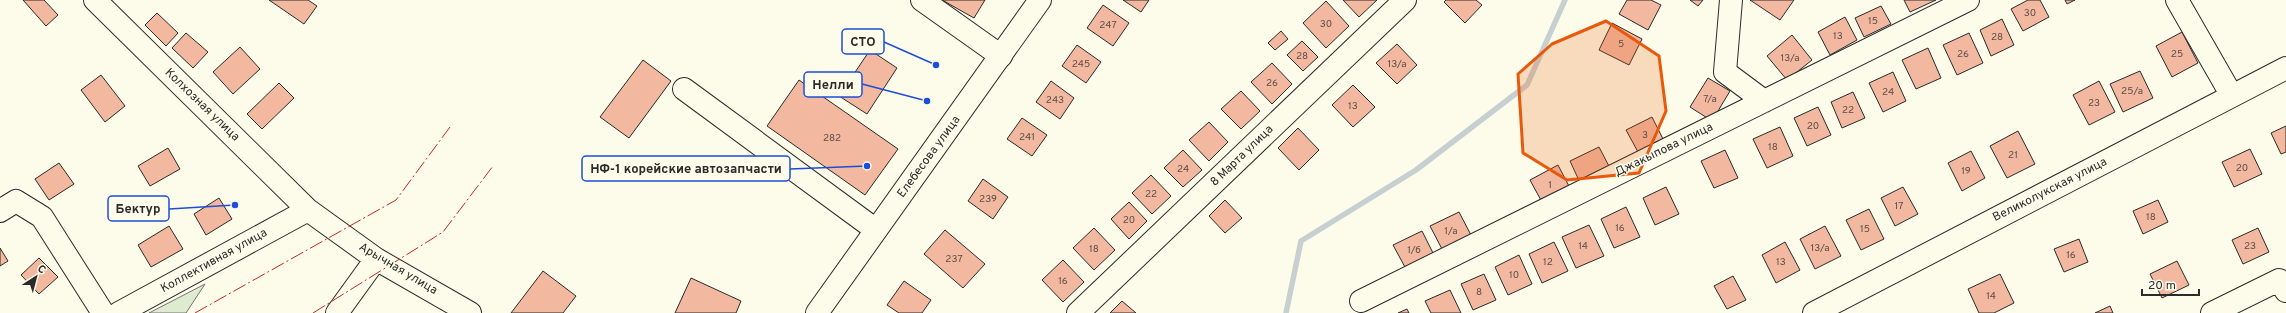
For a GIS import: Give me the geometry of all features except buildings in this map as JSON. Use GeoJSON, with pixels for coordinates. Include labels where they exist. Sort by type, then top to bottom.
{"type":"FeatureCollection","features":[{"type":"Feature","properties":{"kind":"street"},"geometry":{"type":"LineString","coordinates":[[922,0],[1001,56]]}},
{"type":"Feature","properties":{"kind":"street","name":"Елебесова улица"},"geometry":{"type":"LineString","coordinates":[[817,313],[1040,0]]}},
{"type":"Feature","properties":{"kind":"street","name":"8 Марта улица"},"geometry":{"type":"LineString","coordinates":[[1078,313],[1405,0]]}},
{"type":"Feature","properties":{"kind":"street"},"geometry":{"type":"LineString","coordinates":[[1731,0],[1725,72],[1764,101]]}},
{"type":"Feature","properties":{"kind":"street","name":"Джакыпова улица"},"geometry":{"type":"LineString","coordinates":[[1361,301],[1968,0]]}},
{"type":"Feature","properties":{"kind":"street"},"geometry":{"type":"LineString","coordinates":[[2177,0],[2232,96]]}},
{"type":"Feature","properties":{"kind":"street","name":"Колхозная улица"},"geometry":{"type":"LineString","coordinates":[[104,4],[308,210]]}},
{"type":"Feature","properties":{"kind":"street","name":"Великолукская улица"},"geometry":{"type":"LineString","coordinates":[[1814,313],[2286,68]]}},
{"type":"Feature","properties":{"kind":"street"},"geometry":{"type":"LineString","coordinates":[[684,89],[876,230]]}},
{"type":"Feature","properties":{"kind":"street"},"geometry":{"type":"LineString","coordinates":[[0,211],[16,201],[42,217],[103,313]]}},
{"type":"Feature","properties":{"kind":"street","name":"Арычная улица"},"geometry":{"type":"LineString","coordinates":[[308,210],[376,258],[470,313]]}},
{"type":"Feature","properties":{"kind":"street","name":"Коллективная улица"},"geometry":{"type":"LineString","coordinates":[[119,313],[308,210]]}},
{"type":"Feature","properties":{"kind":"street"},"geometry":{"type":"LineString","coordinates":[[337,313],[376,258]]}},
{"type":"Feature","properties":{"kind":"street"},"geometry":{"type":"LineString","coordinates":[[2212,313],[2284,278]]}},
{"type":"Feature","properties":{"kind":"highlighted area"},"geometry":{"type":"Polygon","coordinates":[[[1606,21],[1659,56],[1666,111],[1639,173],[1567,180],[1523,153],[1518,74],[1552,44],[1606,21]]]}},
{"type":"Feature","properties":{"kind":"green space"},"geometry":{"type":"Polygon","coordinates":[[[205,284],[186,313],[149,313],[205,284]]]}},
{"type":"Feature","properties":{"kind":"waterway"},"geometry":{"type":"LineString","coordinates":[[1286,313],[1301,241],[1416,170],[1527,85],[1565,0]]}},
{"type":"Feature","properties":{"kind":"power"},"geometry":{"type":"LineString","coordinates":[[195,313],[396,200],[450,127]]}},
{"type":"Feature","properties":{"kind":"power"},"geometry":{"type":"LineString","coordinates":[[313,313],[443,232],[493,166]]}},
{"type":"Feature","properties":{"kind":"place","name":"СТО"},"geometry":{"type":"Point","coordinates":[936,65]}},
{"type":"Feature","properties":{"kind":"place","name":"Нелли"},"geometry":{"type":"Point","coordinates":[927,101]}},
{"type":"Feature","properties":{"kind":"place","name":"НФ-1 корейские автозапчасти"},"geometry":{"type":"Point","coordinates":[867,166]}},
{"type":"Feature","properties":{"kind":"place","name":"Бектур"},"geometry":{"type":"Point","coordinates":[235,205]}}]}
